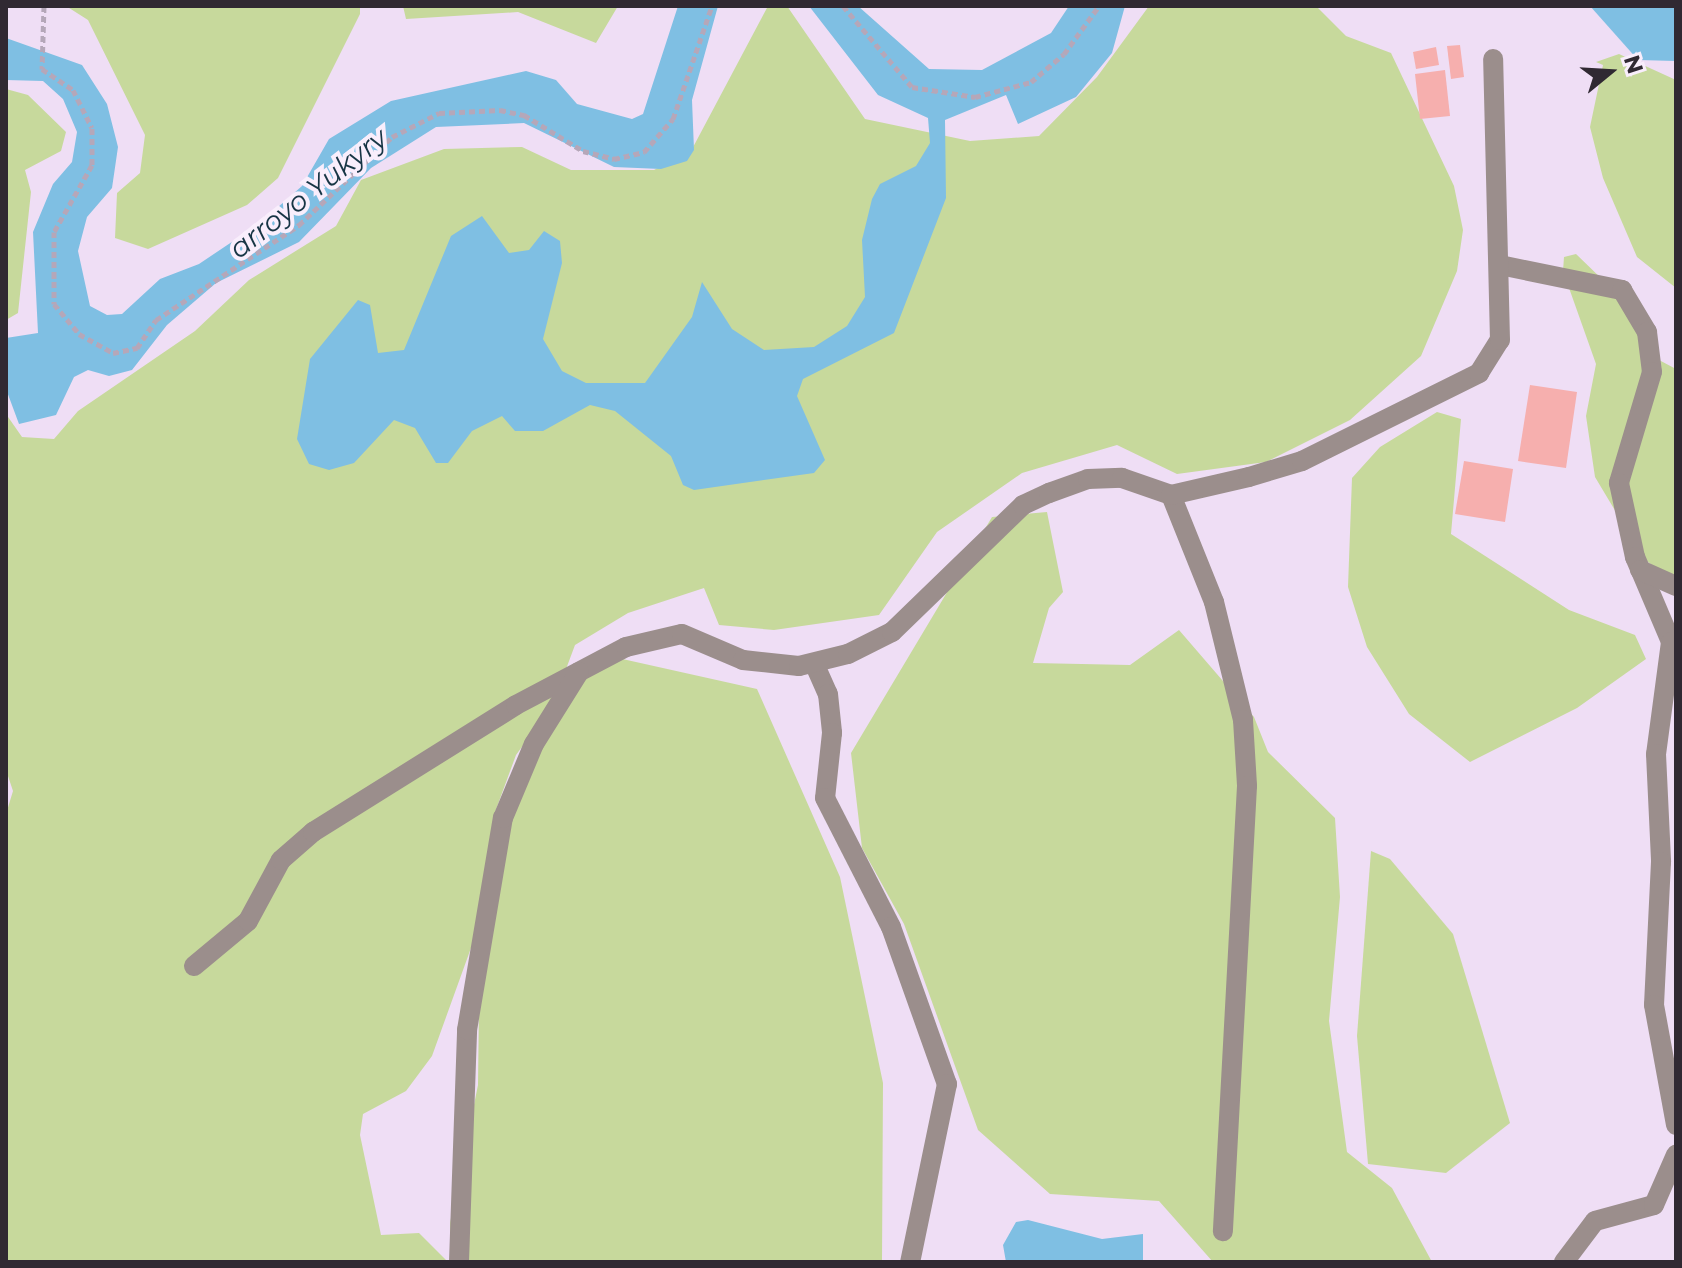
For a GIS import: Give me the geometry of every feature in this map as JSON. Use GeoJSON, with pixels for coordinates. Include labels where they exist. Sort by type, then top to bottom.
{"type":"FeatureCollection","features":[{"type":"Feature","properties":{"kind":"lane"},"geometry":{"type":"LineString","coordinates":[[194,966],[240,930],[281,860],[313,832],[579,672],[663,634],[708,643],[743,660],[814,663],[892,632],[1023,505],[1088,479],[1122,478],[1171,495],[1302,461],[1479,373],[1500,340],[1493,59]]}},
{"type":"Feature","properties":{"kind":"lane"},"geometry":{"type":"LineString","coordinates":[[1500,265],[1597,279],[1636,305],[1652,372],[1619,483],[1640,570],[1671,642],[1656,754],[1661,862],[1654,1005],[1676,1125]]}},
{"type":"Feature","properties":{"kind":"lane"},"geometry":{"type":"LineString","coordinates":[[1171,495],[1214,602],[1243,720],[1247,786],[1223,1231]]}},
{"type":"Feature","properties":{"kind":"lane"},"geometry":{"type":"LineString","coordinates":[[1640,570],[1676,586]]}},
{"type":"Feature","properties":{"kind":"lane"},"geometry":{"type":"LineString","coordinates":[[814,663],[828,694],[832,733],[825,798],[891,927],[947,1084],[910,1262]]}},
{"type":"Feature","properties":{"kind":"lane"},"geometry":{"type":"LineString","coordinates":[[459,1262],[467,1030],[503,818],[534,744],[579,672]]}},
{"type":"Feature","properties":{"kind":"lane"},"geometry":{"type":"LineString","coordinates":[[1564,1262],[1595,1221],[1654,1205],[1676,1155]]}},
{"type":"Feature","properties":{"kind":"path"},"geometry":{"type":"LineString","coordinates":[[44,6],[42,69],[73,90],[92,128],[92,165],[54,232],[54,304],[79,334],[113,353],[137,348],[156,320],[299,225],[392,137],[439,113],[500,110],[524,115],[583,151],[614,159],[644,152],[673,119],[712,6]]}},
{"type":"Feature","properties":{"kind":"path"},"geometry":{"type":"LineString","coordinates":[[843,6],[912,87],[975,97],[1031,82],[1064,54],[1099,6]]}},
{"type":"Feature","properties":{"kind":"green space"},"geometry":{"type":"Polygon","coordinates":[[[66,6],[360,6],[360,14],[278,178],[247,205],[148,249],[115,238],[117,193],[140,173],[145,135],[88,20],[66,6]]]}},
{"type":"Feature","properties":{"kind":"green space"},"geometry":{"type":"Polygon","coordinates":[[[403,6],[618,6],[596,43],[518,12],[406,19],[403,6]]]}},
{"type":"Feature","properties":{"kind":"green space"},"geometry":{"type":"Polygon","coordinates":[[[768,6],[787,6],[865,119],[970,141],[1039,136],[1097,77],[1149,6],[1316,6],[1346,36],[1391,53],[1454,186],[1463,230],[1457,271],[1421,356],[1350,420],[1266,462],[1177,474],[1117,445],[1022,473],[937,532],[879,615],[774,630],[719,625],[704,588],[628,613],[575,645],[553,704],[516,755],[494,815],[600,654],[757,689],[840,877],[883,1083],[882,1262],[451,1262],[450,1223],[478,1085],[480,923],[432,1056],[406,1091],[363,1114],[360,1135],[381,1235],[419,1233],[448,1262],[6,1262],[6,814],[13,791],[6,770],[6,414],[22,437],[54,439],[78,411],[195,331],[249,280],[336,226],[361,180],[444,149],[522,147],[571,170],[654,170],[691,151],[768,6]]]}},
{"type":"Feature","properties":{"kind":"green space"},"geometry":{"type":"Polygon","coordinates":[[[1619,54],[1676,80],[1676,288],[1637,257],[1603,178],[1590,127],[1603,65],[1596,62],[1619,54]]]}},
{"type":"Feature","properties":{"kind":"green space"},"geometry":{"type":"Polygon","coordinates":[[[6,89],[28,95],[66,132],[61,151],[25,170],[31,192],[18,313],[6,320],[6,89]]]}},
{"type":"Feature","properties":{"kind":"green space"},"geometry":{"type":"Polygon","coordinates":[[[1576,254],[1636,312],[1659,360],[1676,369],[1676,583],[1644,559],[1595,477],[1586,416],[1596,364],[1563,271],[1564,257],[1576,254]]]}},
{"type":"Feature","properties":{"kind":"green space"},"geometry":{"type":"Polygon","coordinates":[[[1437,412],[1461,419],[1451,534],[1569,610],[1635,635],[1646,659],[1577,708],[1470,762],[1409,714],[1367,647],[1348,587],[1352,478],[1380,447],[1437,412]]]}},
{"type":"Feature","properties":{"kind":"green space"},"geometry":{"type":"Polygon","coordinates":[[[1047,512],[1063,592],[1049,608],[1033,663],[1130,665],[1179,630],[1254,717],[1268,752],[1335,818],[1340,897],[1329,1021],[1347,1152],[1392,1188],[1432,1262],[1213,1262],[1159,1201],[1050,1194],[978,1130],[904,924],[862,848],[851,753],[992,517],[1047,512]]]}},
{"type":"Feature","properties":{"kind":"green space"},"geometry":{"type":"Polygon","coordinates":[[[1371,851],[1390,859],[1453,934],[1510,1123],[1446,1173],[1368,1164],[1357,1036],[1371,851]]]}},
{"type":"Feature","properties":{"kind":"water","name":"arroyo Yukyry"},"geometry":{"type":"Polygon","coordinates":[[[678,6],[718,6],[692,100],[694,150],[687,161],[661,169],[614,167],[524,123],[436,127],[371,168],[299,242],[216,283],[167,325],[132,370],[109,376],[88,370],[74,377],[56,415],[19,424],[6,389],[6,338],[38,333],[33,232],[53,184],[72,162],[77,132],[63,99],[43,81],[6,80],[6,38],[82,65],[107,104],[118,147],[112,188],[87,217],[78,251],[90,306],[107,315],[122,314],[160,279],[199,264],[260,223],[302,186],[329,139],[391,101],[526,71],[556,80],[577,104],[632,119],[643,114],[678,6]]]}},
{"type":"Feature","properties":{"kind":"water"},"geometry":{"type":"Polygon","coordinates":[[[809,6],[858,6],[929,69],[982,70],[1051,33],[1069,6],[1125,6],[1112,53],[1076,97],[1018,124],[1006,95],[945,120],[946,198],[894,333],[803,379],[797,396],[825,460],[814,473],[694,490],[683,485],[671,456],[615,411],[590,405],[543,431],[515,431],[502,416],[472,431],[448,463],[436,463],[415,428],[394,420],[354,463],[329,470],[309,464],[297,439],[310,359],[358,300],[370,305],[378,353],[404,350],[451,236],[482,216],[509,253],[529,250],[544,231],[560,241],[562,263],[543,339],[562,371],[586,383],[645,383],[692,317],[702,282],[732,329],[764,350],[814,347],[847,326],[865,297],[862,240],[872,199],[880,184],[916,166],[930,143],[928,118],[878,95],[809,6]]]}},
{"type":"Feature","properties":{"kind":"water"},"geometry":{"type":"Polygon","coordinates":[[[1590,6],[1676,6],[1676,61],[1638,60],[1590,6]]]}},
{"type":"Feature","properties":{"kind":"water"},"geometry":{"type":"Polygon","coordinates":[[[1028,1220],[1102,1239],[1143,1234],[1143,1262],[1006,1262],[1003,1245],[1016,1222],[1028,1220]]]}},
{"type":"Feature","properties":{"kind":"building"},"geometry":{"type":"Polygon","coordinates":[[[1460,45],[1464,77],[1451,79],[1447,46],[1460,45]]]}},
{"type":"Feature","properties":{"kind":"building"},"geometry":{"type":"Polygon","coordinates":[[[1436,47],[1439,65],[1416,69],[1413,52],[1436,47]]]}},
{"type":"Feature","properties":{"kind":"building"},"geometry":{"type":"Polygon","coordinates":[[[1445,70],[1450,116],[1420,119],[1415,74],[1445,70]]]}},
{"type":"Feature","properties":{"kind":"building"},"geometry":{"type":"Polygon","coordinates":[[[1530,385],[1577,392],[1566,468],[1518,461],[1530,385]]]}},
{"type":"Feature","properties":{"kind":"building"},"geometry":{"type":"Polygon","coordinates":[[[1464,461],[1513,469],[1505,522],[1455,514],[1464,461]]]}}]}
